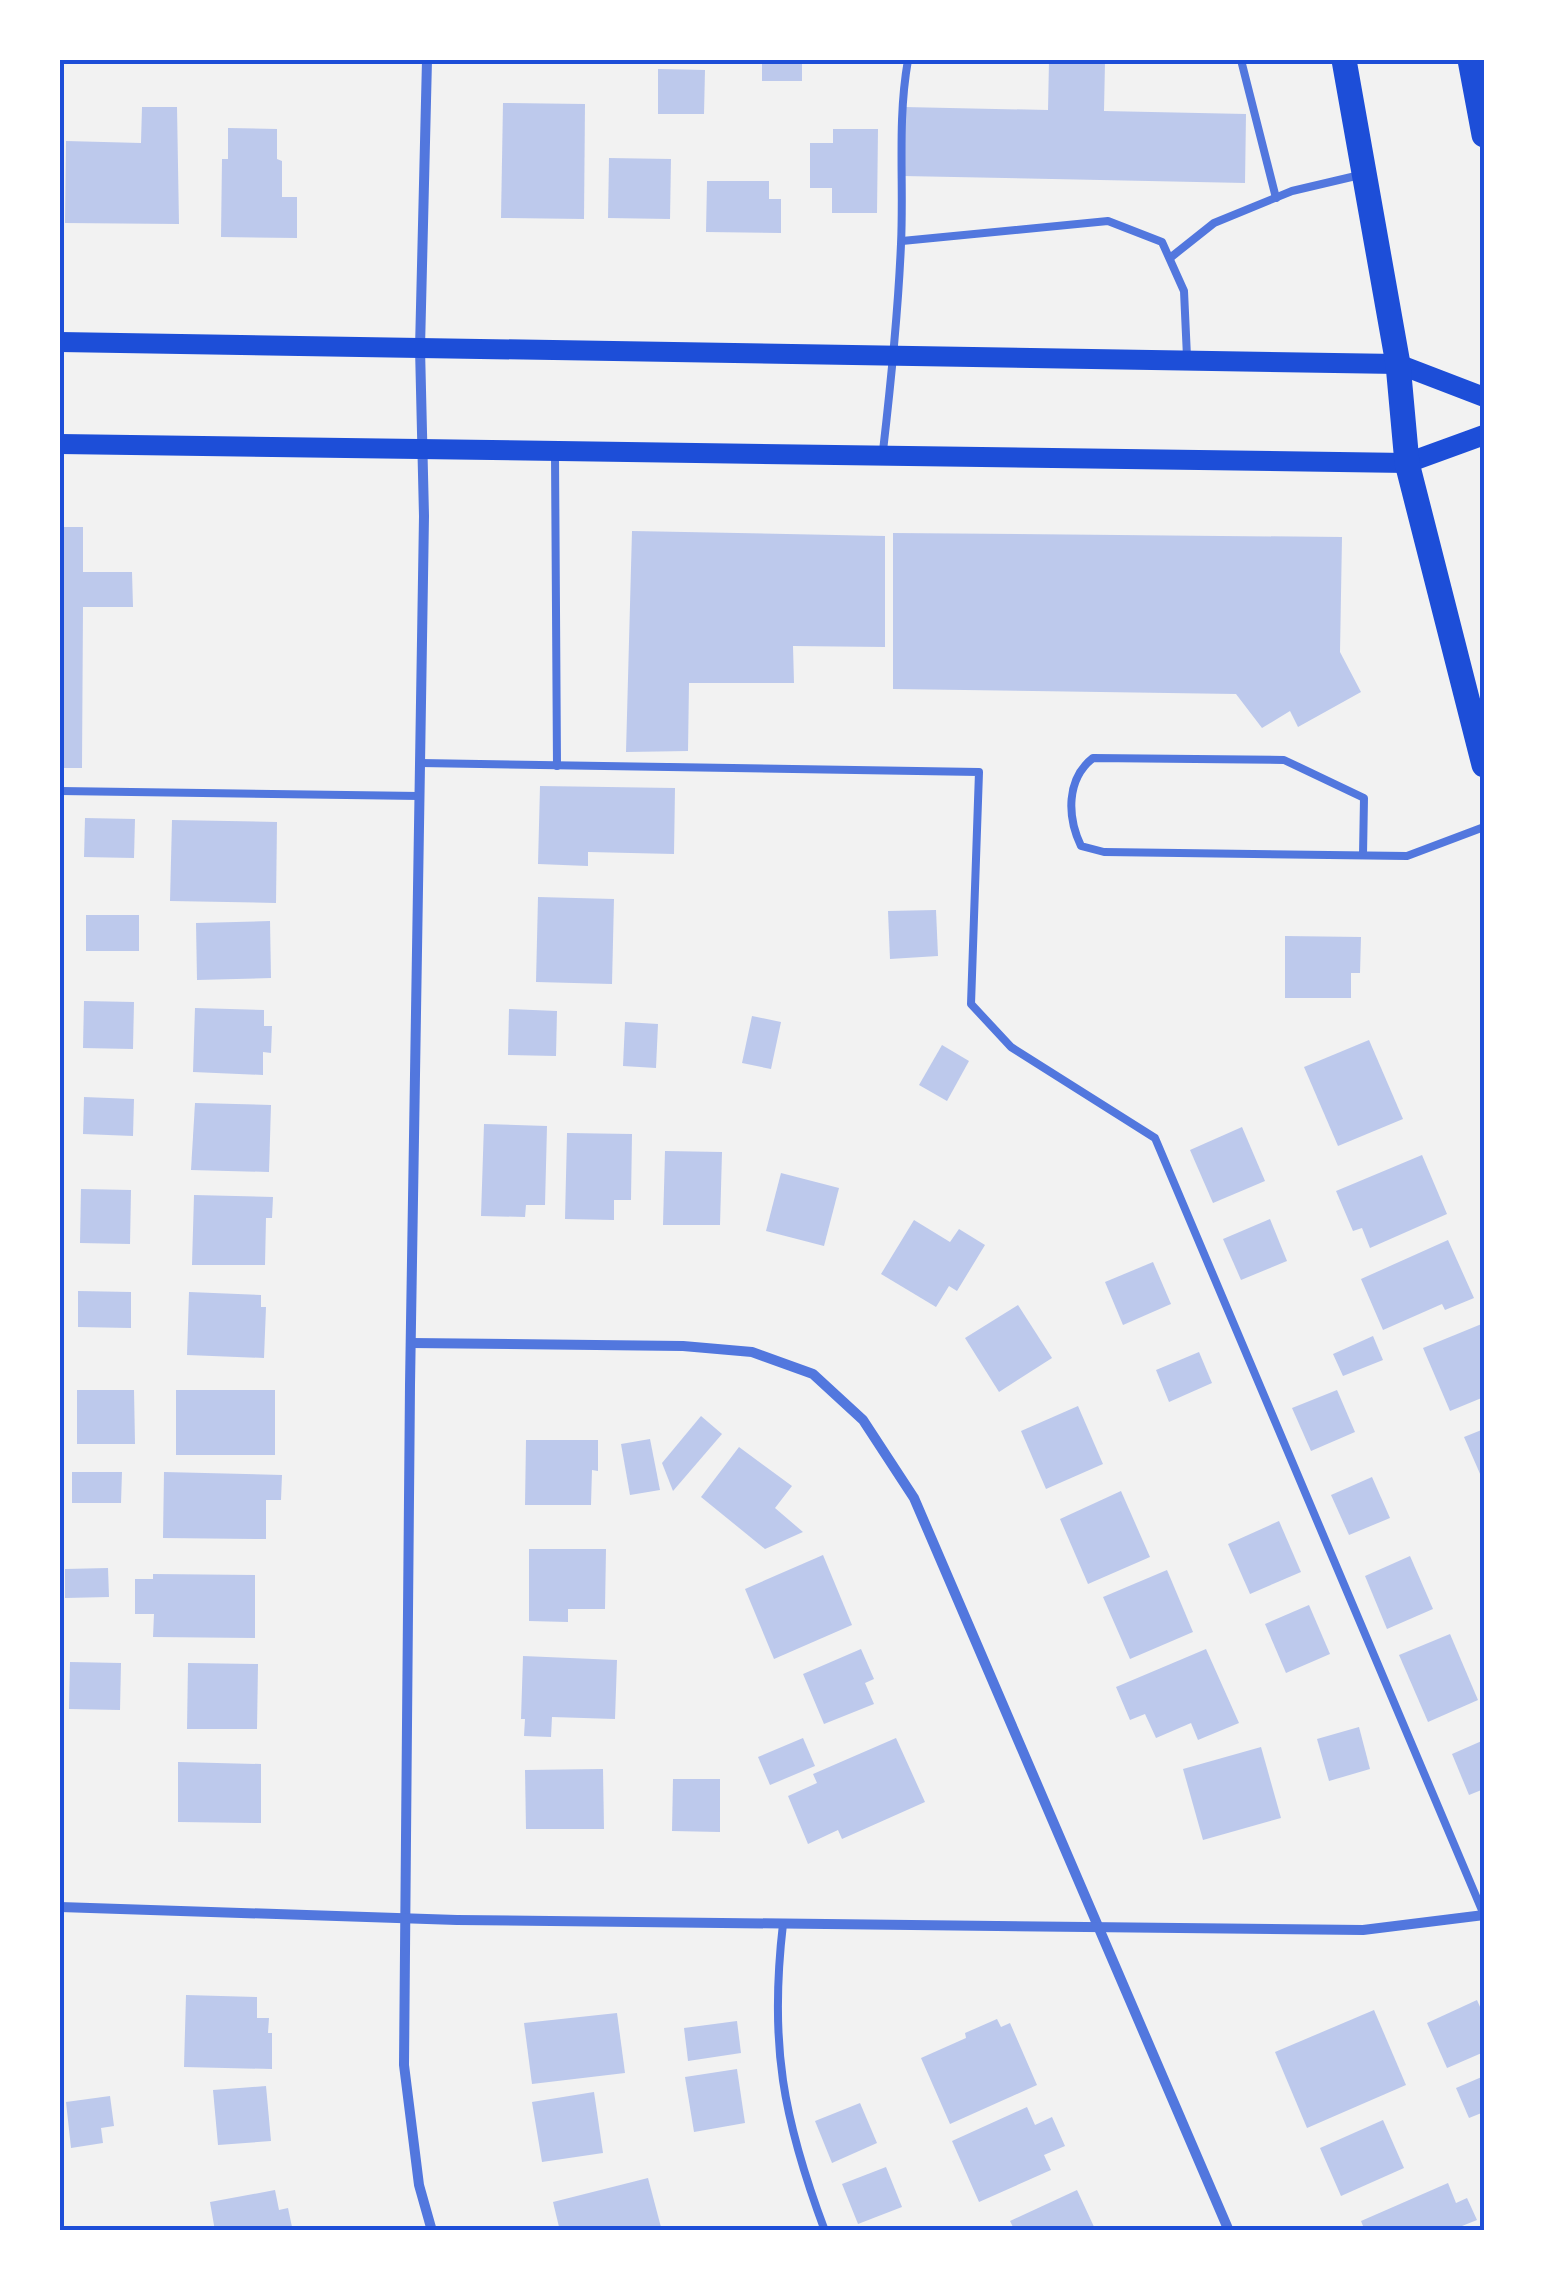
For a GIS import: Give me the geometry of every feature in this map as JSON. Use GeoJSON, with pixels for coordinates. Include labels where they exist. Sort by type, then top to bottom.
{"type":"FeatureCollection","features":[{"type":"Feature","properties":{"kind":"main road"},"geometry":{"type":"LineString","coordinates":[[1344,60],[1398,364],[1407,463],[1484,765]]}},
{"type":"Feature","properties":{"kind":"main road"},"geometry":{"type":"LineString","coordinates":[[1470,60],[1484,135]]}},
{"type":"Feature","properties":{"kind":"main road"},"geometry":{"type":"LineString","coordinates":[[60,342],[1398,364],[1484,397]]}},
{"type":"Feature","properties":{"kind":"main road"},"geometry":{"type":"LineString","coordinates":[[60,444],[1407,463],[1484,435]]}},
{"type":"Feature","properties":{"kind":"street"},"geometry":{"type":"LineString","coordinates":[[427,60],[420,348],[425,449],[404,2065],[419,2185],[432,2231]]}},
{"type":"Feature","properties":{"kind":"street"},"geometry":{"type":"LineString","coordinates":[[411,1343],[682,1346],[752,1352],[813,1374],[862,1420],[914,1498],[1229,2231]]}},
{"type":"Feature","properties":{"kind":"street"},"geometry":{"type":"LineString","coordinates":[[60,1907],[404,1918],[1363,1930],[1484,1915]]}},
{"type":"Feature","properties":{"kind":"lane"},"geometry":{"type":"LineString","coordinates":[[883,456],[902,241],[900,104],[908,60]]}},
{"type":"Feature","properties":{"kind":"lane"},"geometry":{"type":"LineString","coordinates":[[1241,60],[1276,198]]}},
{"type":"Feature","properties":{"kind":"lane"},"geometry":{"type":"LineString","coordinates":[[1170,258],[1214,223],[1292,191],[1364,174]]}},
{"type":"Feature","properties":{"kind":"lane"},"geometry":{"type":"LineString","coordinates":[[902,241],[1108,221],[1162,242],[1184,291],[1187,361]]}},
{"type":"Feature","properties":{"kind":"lane"},"geometry":{"type":"LineString","coordinates":[[555,451],[557,766]]}},
{"type":"Feature","properties":{"kind":"lane"},"geometry":{"type":"LineString","coordinates":[[1363,855],[1364,798],[1284,760],[1093,758],[1080,768],[1072,783],[1073,829],[1081,846],[1104,852],[1407,856],[1484,827]]}},
{"type":"Feature","properties":{"kind":"lane"},"geometry":{"type":"LineString","coordinates":[[420,763],[978,772],[971,1004],[1011,1047],[1155,1138],[1484,1915]]}},
{"type":"Feature","properties":{"kind":"lane"},"geometry":{"type":"LineString","coordinates":[[60,791],[420,796]]}},
{"type":"Feature","properties":{"kind":"lane"},"geometry":{"type":"LineString","coordinates":[[783,1924],[776,1980],[776,2038],[784,2104],[825,2231]]}},
{"type":"Feature","properties":{"kind":"building"},"geometry":{"type":"Polygon","coordinates":[[[762,60],[802,60],[802,81],[762,81],[762,60]]]}},
{"type":"Feature","properties":{"kind":"building"},"geometry":{"type":"Polygon","coordinates":[[[1049,61],[1105,62],[1104,111],[1246,114],[1245,183],[903,176],[904,107],[1048,110],[1049,61]]]}},
{"type":"Feature","properties":{"kind":"building"},"geometry":{"type":"Polygon","coordinates":[[[658,69],[705,70],[704,114],[658,114],[658,69]]]}},
{"type":"Feature","properties":{"kind":"building"},"geometry":{"type":"Polygon","coordinates":[[[503,103],[585,104],[584,219],[501,218],[503,103]]]}},
{"type":"Feature","properties":{"kind":"building"},"geometry":{"type":"Polygon","coordinates":[[[142,107],[177,107],[179,224],[65,223],[66,141],[141,143],[142,107]]]}},
{"type":"Feature","properties":{"kind":"building"},"geometry":{"type":"Polygon","coordinates":[[[228,128],[277,129],[282,197],[297,197],[297,238],[221,237],[222,159],[228,159],[228,128]]]}},
{"type":"Feature","properties":{"kind":"building"},"geometry":{"type":"Polygon","coordinates":[[[833,129],[878,129],[877,213],[832,213],[832,188],[810,188],[810,143],[833,143],[833,129]]]}},
{"type":"Feature","properties":{"kind":"building"},"geometry":{"type":"Polygon","coordinates":[[[609,158],[671,159],[670,219],[608,218],[609,158]]]}},
{"type":"Feature","properties":{"kind":"building"},"geometry":{"type":"Polygon","coordinates":[[[707,181],[769,181],[769,199],[781,199],[781,233],[706,232],[707,181]]]}},
{"type":"Feature","properties":{"kind":"building"},"geometry":{"type":"Polygon","coordinates":[[[60,527],[83,527],[83,572],[132,572],[133,607],[83,607],[82,768],[60,768],[60,527]]]}},
{"type":"Feature","properties":{"kind":"building"},"geometry":{"type":"Polygon","coordinates":[[[632,531],[885,536],[885,647],[793,646],[794,683],[689,683],[688,751],[626,752],[632,531]]]}},
{"type":"Feature","properties":{"kind":"building"},"geometry":{"type":"Polygon","coordinates":[[[893,533],[1342,537],[1340,652],[1361,692],[1298,727],[1290,711],[1262,728],[1236,694],[893,689],[893,533]]]}},
{"type":"Feature","properties":{"kind":"building"},"geometry":{"type":"Polygon","coordinates":[[[540,786],[675,788],[674,854],[588,852],[588,866],[538,864],[540,786]]]}},
{"type":"Feature","properties":{"kind":"building"},"geometry":{"type":"Polygon","coordinates":[[[85,818],[135,819],[134,858],[84,857],[85,818]]]}},
{"type":"Feature","properties":{"kind":"building"},"geometry":{"type":"Polygon","coordinates":[[[172,820],[277,822],[276,903],[170,901],[172,820]]]}},
{"type":"Feature","properties":{"kind":"building"},"geometry":{"type":"Polygon","coordinates":[[[538,897],[614,899],[612,984],[536,982],[538,897]]]}},
{"type":"Feature","properties":{"kind":"building"},"geometry":{"type":"Polygon","coordinates":[[[936,910],[938,956],[890,959],[888,911],[936,910]]]}},
{"type":"Feature","properties":{"kind":"building"},"geometry":{"type":"Polygon","coordinates":[[[86,915],[139,915],[139,951],[86,951],[86,915]]]}},
{"type":"Feature","properties":{"kind":"building"},"geometry":{"type":"Polygon","coordinates":[[[270,921],[271,978],[197,980],[196,923],[270,921]]]}},
{"type":"Feature","properties":{"kind":"building"},"geometry":{"type":"Polygon","coordinates":[[[1285,936],[1361,937],[1360,973],[1351,973],[1351,998],[1285,998],[1285,936]]]}},
{"type":"Feature","properties":{"kind":"building"},"geometry":{"type":"Polygon","coordinates":[[[84,1001],[134,1002],[133,1049],[83,1048],[84,1001]]]}},
{"type":"Feature","properties":{"kind":"building"},"geometry":{"type":"Polygon","coordinates":[[[195,1008],[264,1010],[264,1026],[272,1026],[271,1053],[263,1052],[263,1075],[193,1072],[195,1008]]]}},
{"type":"Feature","properties":{"kind":"building"},"geometry":{"type":"Polygon","coordinates":[[[509,1009],[557,1011],[556,1056],[508,1055],[509,1009]]]}},
{"type":"Feature","properties":{"kind":"building"},"geometry":{"type":"Polygon","coordinates":[[[752,1016],[781,1022],[771,1069],[742,1063],[752,1016]]]}},
{"type":"Feature","properties":{"kind":"building"},"geometry":{"type":"Polygon","coordinates":[[[625,1022],[658,1024],[656,1068],[623,1066],[625,1022]]]}},
{"type":"Feature","properties":{"kind":"building"},"geometry":{"type":"Polygon","coordinates":[[[1369,1040],[1403,1119],[1338,1146],[1304,1067],[1369,1040]]]}},
{"type":"Feature","properties":{"kind":"building"},"geometry":{"type":"Polygon","coordinates":[[[942,1045],[969,1061],[947,1101],[919,1085],[942,1045]]]}},
{"type":"Feature","properties":{"kind":"building"},"geometry":{"type":"Polygon","coordinates":[[[84,1097],[134,1099],[133,1136],[83,1134],[84,1097]]]}},
{"type":"Feature","properties":{"kind":"building"},"geometry":{"type":"Polygon","coordinates":[[[195,1103],[271,1105],[269,1172],[191,1170],[195,1103]]]}},
{"type":"Feature","properties":{"kind":"building"},"geometry":{"type":"Polygon","coordinates":[[[484,1124],[547,1126],[545,1205],[526,1205],[525,1217],[481,1216],[484,1124]]]}},
{"type":"Feature","properties":{"kind":"building"},"geometry":{"type":"Polygon","coordinates":[[[1242,1127],[1265,1181],[1213,1203],[1190,1150],[1242,1127]]]}},
{"type":"Feature","properties":{"kind":"building"},"geometry":{"type":"Polygon","coordinates":[[[567,1133],[632,1134],[631,1200],[614,1200],[614,1220],[565,1219],[567,1133]]]}},
{"type":"Feature","properties":{"kind":"building"},"geometry":{"type":"Polygon","coordinates":[[[665,1151],[722,1152],[720,1225],[663,1225],[665,1151]]]}},
{"type":"Feature","properties":{"kind":"building"},"geometry":{"type":"Polygon","coordinates":[[[1422,1155],[1447,1214],[1370,1248],[1362,1228],[1353,1231],[1336,1191],[1422,1155]]]}},
{"type":"Feature","properties":{"kind":"building"},"geometry":{"type":"Polygon","coordinates":[[[781,1173],[839,1188],[824,1246],[766,1231],[781,1173]]]}},
{"type":"Feature","properties":{"kind":"building"},"geometry":{"type":"Polygon","coordinates":[[[81,1189],[131,1190],[130,1244],[80,1243],[81,1189]]]}},
{"type":"Feature","properties":{"kind":"building"},"geometry":{"type":"Polygon","coordinates":[[[194,1195],[273,1197],[272,1218],[266,1218],[265,1265],[192,1265],[194,1195]]]}},
{"type":"Feature","properties":{"kind":"building"},"geometry":{"type":"Polygon","coordinates":[[[1270,1219],[1287,1261],[1241,1280],[1223,1239],[1270,1219]]]}},
{"type":"Feature","properties":{"kind":"building"},"geometry":{"type":"Polygon","coordinates":[[[914,1220],[950,1242],[959,1229],[985,1245],[957,1291],[949,1286],[936,1307],[881,1274],[914,1220]]]}},
{"type":"Feature","properties":{"kind":"building"},"geometry":{"type":"Polygon","coordinates":[[[1448,1240],[1474,1298],[1445,1310],[1442,1304],[1383,1330],[1361,1279],[1448,1240]]]}},
{"type":"Feature","properties":{"kind":"building"},"geometry":{"type":"Polygon","coordinates":[[[1153,1262],[1171,1304],[1123,1325],[1105,1282],[1153,1262]]]}},
{"type":"Feature","properties":{"kind":"building"},"geometry":{"type":"Polygon","coordinates":[[[78,1291],[131,1292],[131,1328],[78,1327],[78,1291]]]}},
{"type":"Feature","properties":{"kind":"building"},"geometry":{"type":"Polygon","coordinates":[[[189,1292],[261,1295],[261,1307],[266,1307],[264,1358],[187,1355],[189,1292]]]}},
{"type":"Feature","properties":{"kind":"building"},"geometry":{"type":"Polygon","coordinates":[[[1018,1305],[1052,1358],[999,1392],[965,1338],[1018,1305]]]}},
{"type":"Feature","properties":{"kind":"building"},"geometry":{"type":"Polygon","coordinates":[[[1484,1323],[1484,1397],[1450,1411],[1423,1348],[1484,1323]]]}},
{"type":"Feature","properties":{"kind":"building"},"geometry":{"type":"Polygon","coordinates":[[[1373,1336],[1383,1360],[1343,1376],[1333,1354],[1373,1336]]]}},
{"type":"Feature","properties":{"kind":"building"},"geometry":{"type":"Polygon","coordinates":[[[1199,1352],[1212,1383],[1169,1402],[1156,1370],[1199,1352]]]}},
{"type":"Feature","properties":{"kind":"building"},"geometry":{"type":"Polygon","coordinates":[[[77,1390],[134,1390],[135,1444],[77,1444],[77,1390]]]}},
{"type":"Feature","properties":{"kind":"building"},"geometry":{"type":"Polygon","coordinates":[[[176,1390],[275,1390],[275,1455],[176,1455],[176,1390]]]}},
{"type":"Feature","properties":{"kind":"building"},"geometry":{"type":"Polygon","coordinates":[[[1337,1390],[1355,1432],[1311,1451],[1292,1408],[1337,1390]]]}},
{"type":"Feature","properties":{"kind":"building"},"geometry":{"type":"Polygon","coordinates":[[[1078,1406],[1103,1464],[1046,1489],[1021,1431],[1078,1406]]]}},
{"type":"Feature","properties":{"kind":"building"},"geometry":{"type":"Polygon","coordinates":[[[701,1416],[722,1434],[673,1491],[662,1463],[701,1416]]]}},
{"type":"Feature","properties":{"kind":"building"},"geometry":{"type":"Polygon","coordinates":[[[1484,1429],[1484,1483],[1464,1437],[1484,1429]]]}},
{"type":"Feature","properties":{"kind":"building"},"geometry":{"type":"Polygon","coordinates":[[[650,1439],[660,1490],[630,1495],[621,1444],[650,1439]]]}},
{"type":"Feature","properties":{"kind":"building"},"geometry":{"type":"Polygon","coordinates":[[[526,1440],[598,1440],[598,1471],[592,1470],[591,1505],[525,1505],[526,1440]]]}},
{"type":"Feature","properties":{"kind":"building"},"geometry":{"type":"Polygon","coordinates":[[[739,1447],[792,1486],[775,1508],[803,1532],[765,1549],[701,1497],[739,1447]]]}},
{"type":"Feature","properties":{"kind":"building"},"geometry":{"type":"Polygon","coordinates":[[[72,1472],[122,1472],[121,1503],[72,1503],[72,1472]]]}},
{"type":"Feature","properties":{"kind":"building"},"geometry":{"type":"Polygon","coordinates":[[[164,1472],[282,1475],[281,1500],[266,1500],[266,1539],[163,1538],[164,1472]]]}},
{"type":"Feature","properties":{"kind":"building"},"geometry":{"type":"Polygon","coordinates":[[[1372,1477],[1390,1518],[1349,1535],[1331,1495],[1372,1477]]]}},
{"type":"Feature","properties":{"kind":"building"},"geometry":{"type":"Polygon","coordinates":[[[1121,1491],[1150,1557],[1088,1584],[1060,1519],[1121,1491]]]}},
{"type":"Feature","properties":{"kind":"building"},"geometry":{"type":"Polygon","coordinates":[[[1279,1521],[1301,1572],[1250,1594],[1228,1544],[1279,1521]]]}},
{"type":"Feature","properties":{"kind":"building"},"geometry":{"type":"Polygon","coordinates":[[[529,1549],[606,1549],[605,1609],[568,1609],[568,1622],[529,1621],[529,1549]]]}},
{"type":"Feature","properties":{"kind":"building"},"geometry":{"type":"Polygon","coordinates":[[[823,1555],[852,1625],[774,1659],[745,1589],[823,1555]]]}},
{"type":"Feature","properties":{"kind":"building"},"geometry":{"type":"Polygon","coordinates":[[[1410,1556],[1433,1609],[1387,1629],[1365,1576],[1410,1556]]]}},
{"type":"Feature","properties":{"kind":"building"},"geometry":{"type":"Polygon","coordinates":[[[108,1568],[109,1597],[65,1598],[65,1569],[108,1568]]]}},
{"type":"Feature","properties":{"kind":"building"},"geometry":{"type":"Polygon","coordinates":[[[1167,1570],[1193,1632],[1130,1659],[1103,1597],[1167,1570]]]}},
{"type":"Feature","properties":{"kind":"building"},"geometry":{"type":"Polygon","coordinates":[[[153,1574],[255,1575],[255,1638],[153,1637],[154,1614],[135,1614],[135,1579],[153,1579],[153,1574]]]}},
{"type":"Feature","properties":{"kind":"building"},"geometry":{"type":"Polygon","coordinates":[[[1309,1605],[1330,1654],[1286,1673],[1265,1624],[1309,1605]]]}},
{"type":"Feature","properties":{"kind":"building"},"geometry":{"type":"Polygon","coordinates":[[[1450,1634],[1478,1700],[1428,1722],[1399,1655],[1450,1634]]]}},
{"type":"Feature","properties":{"kind":"building"},"geometry":{"type":"Polygon","coordinates":[[[861,1649],[874,1679],[865,1683],[874,1704],[824,1724],[803,1674],[861,1649]]]}},
{"type":"Feature","properties":{"kind":"building"},"geometry":{"type":"Polygon","coordinates":[[[1206,1649],[1239,1723],[1198,1740],[1191,1723],[1156,1738],[1145,1714],[1130,1720],[1116,1687],[1206,1649]]]}},
{"type":"Feature","properties":{"kind":"building"},"geometry":{"type":"Polygon","coordinates":[[[523,1656],[617,1660],[615,1719],[552,1717],[551,1737],[524,1736],[523,1656]]]}},
{"type":"Feature","properties":{"kind":"building"},"geometry":{"type":"Polygon","coordinates":[[[70,1662],[121,1663],[120,1710],[69,1709],[70,1662]]]}},
{"type":"Feature","properties":{"kind":"building"},"geometry":{"type":"Polygon","coordinates":[[[188,1663],[258,1664],[257,1729],[187,1729],[188,1663]]]}},
{"type":"Feature","properties":{"kind":"building"},"geometry":{"type":"Polygon","coordinates":[[[1359,1727],[1370,1769],[1329,1781],[1317,1739],[1359,1727]]]}},
{"type":"Feature","properties":{"kind":"building"},"geometry":{"type":"Polygon","coordinates":[[[803,1738],[815,1766],[770,1785],[758,1757],[803,1738]]]}},
{"type":"Feature","properties":{"kind":"building"},"geometry":{"type":"Polygon","coordinates":[[[896,1738],[925,1802],[842,1839],[838,1830],[808,1844],[788,1796],[817,1783],[813,1774],[896,1738]]]}},
{"type":"Feature","properties":{"kind":"building"},"geometry":{"type":"Polygon","coordinates":[[[1484,1740],[1484,1789],[1469,1795],[1452,1754],[1484,1740]]]}},
{"type":"Feature","properties":{"kind":"building"},"geometry":{"type":"Polygon","coordinates":[[[1261,1747],[1281,1818],[1203,1840],[1183,1769],[1261,1747]]]}},
{"type":"Feature","properties":{"kind":"building"},"geometry":{"type":"Polygon","coordinates":[[[178,1762],[261,1764],[261,1823],[178,1822],[178,1762]]]}},
{"type":"Feature","properties":{"kind":"building"},"geometry":{"type":"Polygon","coordinates":[[[603,1769],[604,1829],[526,1829],[525,1770],[603,1769]]]}},
{"type":"Feature","properties":{"kind":"building"},"geometry":{"type":"Polygon","coordinates":[[[673,1779],[720,1779],[720,1832],[672,1831],[673,1779]]]}},
{"type":"Feature","properties":{"kind":"building"},"geometry":{"type":"Polygon","coordinates":[[[186,1995],[257,1997],[257,2018],[269,2018],[272,2069],[184,2067],[186,1995]]]}},
{"type":"Feature","properties":{"kind":"building"},"geometry":{"type":"Polygon","coordinates":[[[1477,2000],[1484,2016],[1484,2052],[1447,2068],[1427,2023],[1477,2000]]]}},
{"type":"Feature","properties":{"kind":"building"},"geometry":{"type":"Polygon","coordinates":[[[1374,2010],[1406,2085],[1307,2128],[1275,2052],[1374,2010]]]}},
{"type":"Feature","properties":{"kind":"building"},"geometry":{"type":"Polygon","coordinates":[[[617,2013],[625,2073],[532,2084],[524,2023],[617,2013]]]}},
{"type":"Feature","properties":{"kind":"building"},"geometry":{"type":"Polygon","coordinates":[[[997,2019],[1001,2027],[1010,2023],[1037,2085],[950,2124],[921,2058],[997,2019]]]}},
{"type":"Feature","properties":{"kind":"building"},"geometry":{"type":"Polygon","coordinates":[[[737,2021],[741,2053],[688,2061],[684,2028],[737,2021]]]}},
{"type":"Feature","properties":{"kind":"building"},"geometry":{"type":"Polygon","coordinates":[[[737,2069],[745,2123],[694,2132],[685,2077],[737,2069]]]}},
{"type":"Feature","properties":{"kind":"building"},"geometry":{"type":"Polygon","coordinates":[[[1484,2076],[1484,2112],[1469,2118],[1456,2088],[1484,2076]]]}},
{"type":"Feature","properties":{"kind":"building"},"geometry":{"type":"Polygon","coordinates":[[[266,2086],[271,2141],[218,2145],[213,2090],[266,2086]]]}},
{"type":"Feature","properties":{"kind":"building"},"geometry":{"type":"Polygon","coordinates":[[[594,2092],[603,2153],[542,2162],[532,2102],[594,2092]]]}},
{"type":"Feature","properties":{"kind":"building"},"geometry":{"type":"Polygon","coordinates":[[[110,2096],[114,2126],[101,2128],[103,2143],[71,2148],[66,2102],[110,2096]]]}},
{"type":"Feature","properties":{"kind":"building"},"geometry":{"type":"Polygon","coordinates":[[[860,2103],[877,2143],[832,2163],[815,2121],[860,2103]]]}},
{"type":"Feature","properties":{"kind":"building"},"geometry":{"type":"Polygon","coordinates":[[[1027,2107],[1035,2125],[1052,2117],[1065,2146],[1044,2155],[1051,2170],[979,2202],[952,2141],[1027,2107]]]}},
{"type":"Feature","properties":{"kind":"building"},"geometry":{"type":"Polygon","coordinates":[[[1383,2120],[1404,2168],[1341,2196],[1320,2148],[1383,2120]]]}},
{"type":"Feature","properties":{"kind":"building"},"geometry":{"type":"Polygon","coordinates":[[[886,2167],[902,2207],[858,2224],[842,2184],[886,2167]]]}},
{"type":"Feature","properties":{"kind":"building"},"geometry":{"type":"Polygon","coordinates":[[[648,2178],[662,2231],[560,2231],[553,2202],[648,2178]]]}},
{"type":"Feature","properties":{"kind":"building"},"geometry":{"type":"Polygon","coordinates":[[[1448,2183],[1456,2203],[1467,2198],[1477,2220],[1462,2226],[1464,2231],[1365,2231],[1361,2221],[1448,2183]]]}},
{"type":"Feature","properties":{"kind":"building"},"geometry":{"type":"Polygon","coordinates":[[[275,2190],[279,2210],[288,2208],[292,2227],[286,2231],[215,2231],[210,2202],[275,2190]]]}},
{"type":"Feature","properties":{"kind":"building"},"geometry":{"type":"Polygon","coordinates":[[[1077,2190],[1095,2229],[1015,2231],[1010,2221],[1077,2190]]]}}]}
